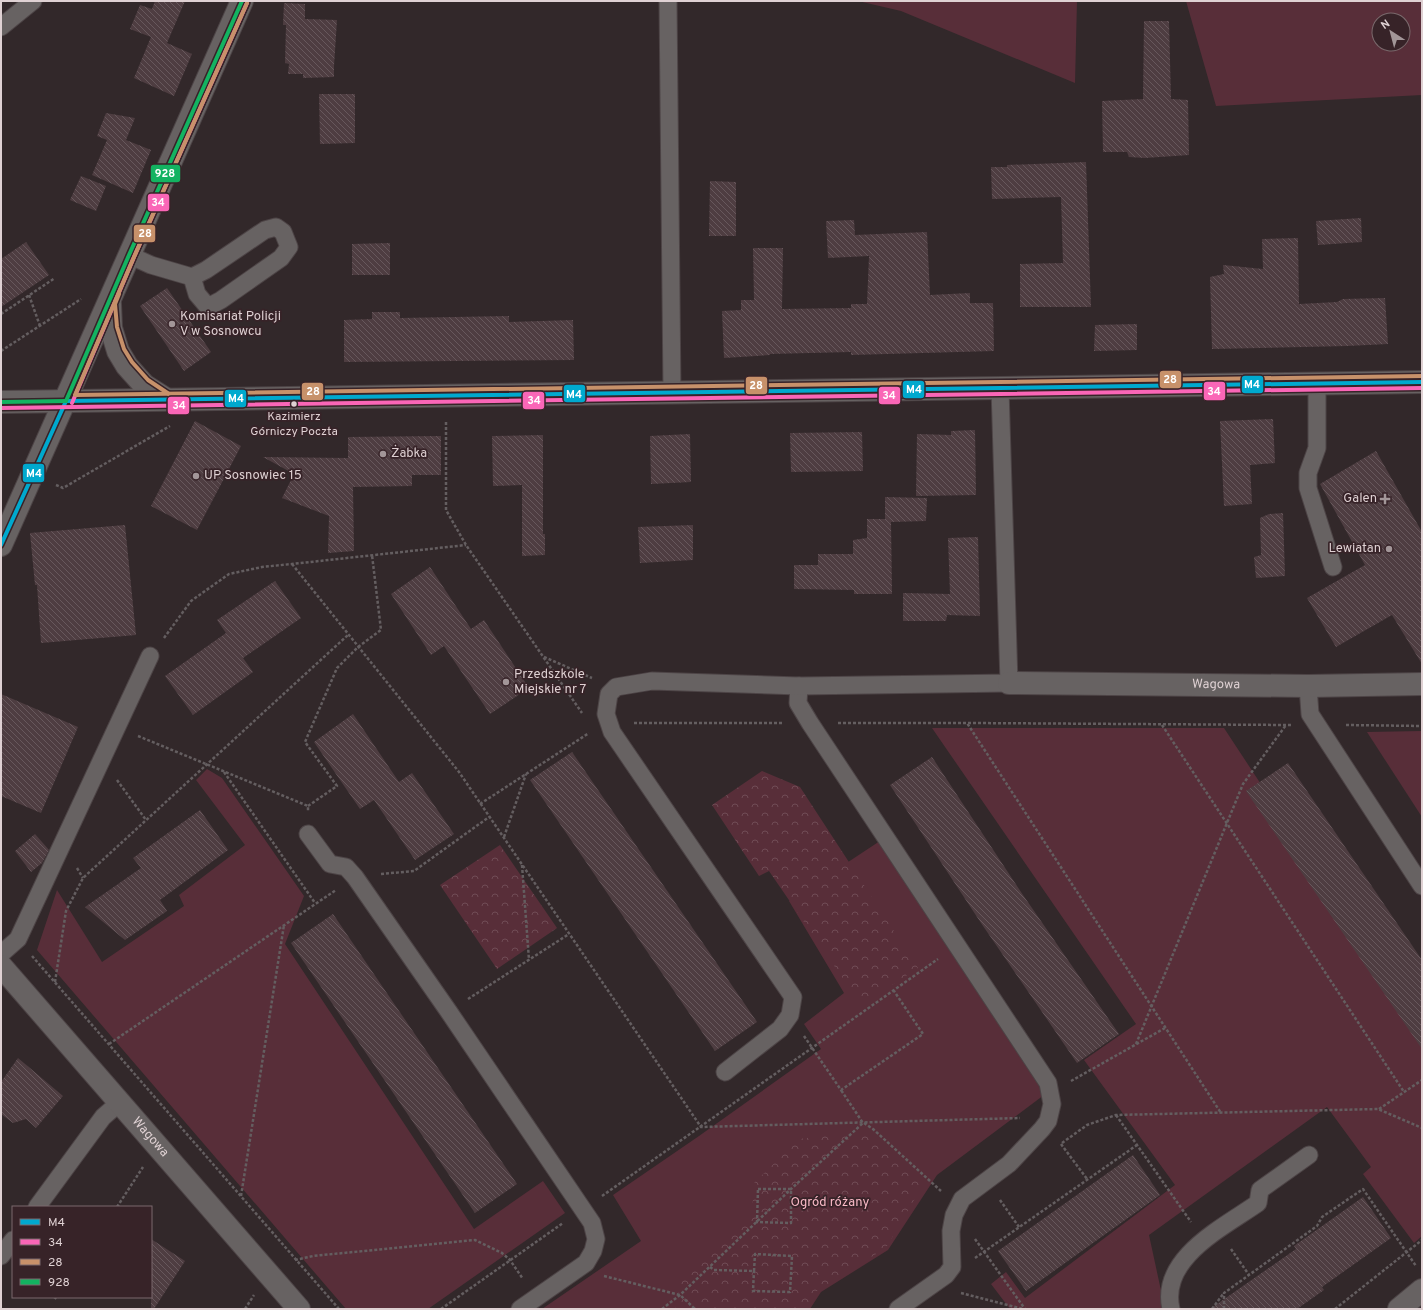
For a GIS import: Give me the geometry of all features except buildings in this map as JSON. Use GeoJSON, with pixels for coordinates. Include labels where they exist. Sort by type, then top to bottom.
{"type":"FeatureCollection","features":[{"type":"Feature","properties":{"kind":"street"},"geometry":{"type":"LineString","coordinates":[[1,545],[110,303],[129,255],[242,1]]}},
{"type":"Feature","properties":{"kind":"street"},"geometry":{"type":"LineString","coordinates":[[110,303],[111,328],[118,351],[127,366],[144,385],[166,399]]}},
{"type":"Feature","properties":{"kind":"street"},"geometry":{"type":"LineString","coordinates":[[1,402],[1422,382]]}},
{"type":"Feature","properties":{"kind":"street","name":"Wagowa"},"geometry":{"type":"LineString","coordinates":[[1009,683],[1308,686],[1422,684]]}},
{"type":"Feature","properties":{"kind":"street","name":"Wagowa"},"geometry":{"type":"LineString","coordinates":[[1,966],[299,1309]]}},
{"type":"Feature","properties":{"kind":"street"},"geometry":{"type":"LineString","coordinates":[[1399,1309],[1422,1290]]}},
{"type":"Feature","properties":{"kind":"lane"},"geometry":{"type":"LineString","coordinates":[[1,28],[33,1]]}},
{"type":"Feature","properties":{"kind":"lane"},"geometry":{"type":"LineString","coordinates":[[668,1],[672,392]]}},
{"type":"Feature","properties":{"kind":"lane"},"geometry":{"type":"LineString","coordinates":[[129,255],[151,265],[192,277],[206,270],[265,230],[276,227],[279,229],[283,232],[289,247],[281,258],[221,300],[208,306],[197,294],[192,277]]}},
{"type":"Feature","properties":{"kind":"lane"},"geometry":{"type":"LineString","coordinates":[[1317,383],[1317,448],[1308,473],[1308,488],[1333,567]]}},
{"type":"Feature","properties":{"kind":"lane"},"geometry":{"type":"LineString","coordinates":[[725,1072],[780,1029],[790,1016],[793,997],[612,732],[606,714],[609,694],[616,687],[652,681],[799,686],[1009,683],[1000,388]]}},
{"type":"Feature","properties":{"kind":"lane"},"geometry":{"type":"LineString","coordinates":[[1,954],[18,939],[150,656]]}},
{"type":"Feature","properties":{"kind":"lane"},"geometry":{"type":"LineString","coordinates":[[799,686],[798,703],[810,723],[1048,1083],[1052,1104],[1048,1121],[1009,1164],[962,1199],[957,1209],[951,1231],[948,1272],[898,1309]]}},
{"type":"Feature","properties":{"kind":"lane"},"geometry":{"type":"LineString","coordinates":[[1308,686],[1310,714],[1422,886]]}},
{"type":"Feature","properties":{"kind":"lane"},"geometry":{"type":"LineString","coordinates":[[308,834],[330,864],[346,867],[355,877],[449,1012],[592,1223],[596,1239],[593,1251],[586,1263],[520,1309]]}},
{"type":"Feature","properties":{"kind":"lane"},"geometry":{"type":"LineString","coordinates":[[38,1206],[103,1117],[119,1103]]}},
{"type":"Feature","properties":{"kind":"lane"},"geometry":{"type":"LineString","coordinates":[[1171,1309],[1169,1302],[1171,1283],[1180,1263],[1195,1247],[1258,1203],[1260,1190],[1309,1155]]}},
{"type":"Feature","properties":{"kind":"lane"},"geometry":{"type":"LineString","coordinates":[[1,1256],[12,1241]]}},
{"type":"Feature","properties":{"kind":"path"},"geometry":{"type":"LineString","coordinates":[[1,314],[55,278]]}},
{"type":"Feature","properties":{"kind":"path"},"geometry":{"type":"LineString","coordinates":[[29,295],[40,326]]}},
{"type":"Feature","properties":{"kind":"path"},"geometry":{"type":"LineString","coordinates":[[1,347],[2,350],[87,296]]}},
{"type":"Feature","properties":{"kind":"path"},"geometry":{"type":"LineString","coordinates":[[446,418],[446,510],[466,545],[543,657],[616,687]]}},
{"type":"Feature","properties":{"kind":"path"},"geometry":{"type":"LineString","coordinates":[[63,488],[172,425]]}},
{"type":"Feature","properties":{"kind":"path"},"geometry":{"type":"LineString","coordinates":[[150,656],[191,601],[229,574],[262,567],[466,545]]}},
{"type":"Feature","properties":{"kind":"path"},"geometry":{"type":"LineString","coordinates":[[308,806],[336,786],[305,742],[337,668],[358,647],[381,630],[372,555]]}},
{"type":"Feature","properties":{"kind":"path"},"geometry":{"type":"LineString","coordinates":[[292,564],[459,772],[701,1127]]}},
{"type":"Feature","properties":{"kind":"path"},"geometry":{"type":"LineString","coordinates":[[55,982],[66,911],[83,878],[348,634]]}},
{"type":"Feature","properties":{"kind":"path"},"geometry":{"type":"LineString","coordinates":[[612,732],[628,723],[967,723],[1422,726]]}},
{"type":"Feature","properties":{"kind":"path"},"geometry":{"type":"LineString","coordinates":[[967,723],[1220,1113]]}},
{"type":"Feature","properties":{"kind":"path"},"geometry":{"type":"LineString","coordinates":[[1161,724],[1404,1092]]}},
{"type":"Feature","properties":{"kind":"path"},"geometry":{"type":"LineString","coordinates":[[1136,1044],[1243,784],[1286,725]]}},
{"type":"Feature","properties":{"kind":"path"},"geometry":{"type":"LineString","coordinates":[[117,727],[308,806]]}},
{"type":"Feature","properties":{"kind":"path"},"geometry":{"type":"LineString","coordinates":[[480,804],[593,730]]}},
{"type":"Feature","properties":{"kind":"path"},"geometry":{"type":"LineString","coordinates":[[102,758],[146,820]]}},
{"type":"Feature","properties":{"kind":"path"},"geometry":{"type":"LineString","coordinates":[[224,772],[315,903]]}},
{"type":"Feature","properties":{"kind":"path"},"geometry":{"type":"LineString","coordinates":[[504,838],[526,774]]}},
{"type":"Feature","properties":{"kind":"path"},"geometry":{"type":"LineString","coordinates":[[308,806],[308,834]]}},
{"type":"Feature","properties":{"kind":"path"},"geometry":{"type":"LineString","coordinates":[[109,1044],[355,877],[414,870],[489,817]]}},
{"type":"Feature","properties":{"kind":"path"},"geometry":{"type":"LineString","coordinates":[[522,864],[529,960]]}},
{"type":"Feature","properties":{"kind":"path"},"geometry":{"type":"LineString","coordinates":[[241,1196],[284,925]]}},
{"type":"Feature","properties":{"kind":"path"},"geometry":{"type":"LineString","coordinates":[[449,1012],[569,934]]}},
{"type":"Feature","properties":{"kind":"path"},"geometry":{"type":"LineString","coordinates":[[18,939],[338,1309]]}},
{"type":"Feature","properties":{"kind":"path"},"geometry":{"type":"LineString","coordinates":[[441,1309],[957,946]]}},
{"type":"Feature","properties":{"kind":"path"},"geometry":{"type":"LineString","coordinates":[[841,1090],[923,1034],[894,991]]}},
{"type":"Feature","properties":{"kind":"path"},"geometry":{"type":"LineString","coordinates":[[1050,1094],[1165,1028]]}},
{"type":"Feature","properties":{"kind":"path"},"geometry":{"type":"LineString","coordinates":[[812,1048],[864,1123],[873,1129],[957,1209],[984,1252],[1024,1309]]}},
{"type":"Feature","properties":{"kind":"path"},"geometry":{"type":"LineString","coordinates":[[1378,1109],[1422,1080]]}},
{"type":"Feature","properties":{"kind":"path"},"geometry":{"type":"LineString","coordinates":[[1055,1148],[1087,1125],[1116,1115],[1378,1109],[1422,1128]]}},
{"type":"Feature","properties":{"kind":"path"},"geometry":{"type":"LineString","coordinates":[[1116,1115],[1137,1145],[1210,1236],[1249,1275]]}},
{"type":"Feature","properties":{"kind":"path"},"geometry":{"type":"LineString","coordinates":[[701,1127],[1023,1118],[1042,1129]]}},
{"type":"Feature","properties":{"kind":"path"},"geometry":{"type":"LineString","coordinates":[[662,1309],[680,1296],[791,1189],[864,1123]]}},
{"type":"Feature","properties":{"kind":"path"},"geometry":{"type":"LineString","coordinates":[[1061,1144],[1087,1180]]}},
{"type":"Feature","properties":{"kind":"path"},"geometry":{"type":"LineString","coordinates":[[1024,1309],[954,1291],[948,1272],[969,1262],[984,1252],[1137,1145]]}},
{"type":"Feature","properties":{"kind":"path"},"geometry":{"type":"LineString","coordinates":[[118,1206],[147,1160],[160,1150]]}},
{"type":"Feature","properties":{"kind":"path"},"geometry":{"type":"LineString","coordinates":[[986,1180],[1019,1227]]}},
{"type":"Feature","properties":{"kind":"path"},"geometry":{"type":"LineString","coordinates":[[757,1222],[758,1189],[791,1189]]}},
{"type":"Feature","properties":{"kind":"path"},"geometry":{"type":"LineString","coordinates":[[757,1222],[791,1223],[791,1189]]}},
{"type":"Feature","properties":{"kind":"path"},"geometry":{"type":"LineString","coordinates":[[1212,1309],[1224,1293],[1317,1226],[1322,1217],[1363,1189],[1418,1269]]}},
{"type":"Feature","properties":{"kind":"path"},"geometry":{"type":"LineString","coordinates":[[268,1274],[280,1264],[313,1256],[476,1240],[502,1253],[510,1260],[537,1298]]}},
{"type":"Feature","properties":{"kind":"path"},"geometry":{"type":"LineString","coordinates":[[1336,1309],[1422,1240]]}},
{"type":"Feature","properties":{"kind":"path"},"geometry":{"type":"LineString","coordinates":[[755,1254],[792,1256],[790,1292],[753,1291],[754,1271],[755,1254]]}},
{"type":"Feature","properties":{"kind":"path"},"geometry":{"type":"LineString","coordinates":[[586,1263],[596,1274],[680,1296],[695,1309]]}},
{"type":"Feature","properties":{"kind":"path"},"geometry":{"type":"LineString","coordinates":[[710,1267],[714,1270],[754,1271]]}},
{"type":"Feature","properties":{"kind":"path"},"geometry":{"type":"LineString","coordinates":[[1224,1293],[1224,1309]]}},
{"type":"Feature","properties":{"kind":"green space"},"geometry":{"type":"Polygon","coordinates":[[[858,1],[1077,1],[1075,83],[901,11],[858,1]]]}},
{"type":"Feature","properties":{"kind":"green space"},"geometry":{"type":"Polygon","coordinates":[[[1186,1],[1422,1],[1422,95],[1216,106],[1186,1]]]}},
{"type":"Feature","properties":{"kind":"green space"},"geometry":{"type":"Polygon","coordinates":[[[932,728],[1224,728],[1422,1029],[1422,1236],[1414,1243],[1363,1174],[1371,1167],[1327,1107],[1149,1235],[1165,1309],[1010,1309],[991,1284],[1006,1272],[1025,1298],[1175,1185],[1084,1060],[1136,1024],[932,728]]]}},
{"type":"Feature","properties":{"kind":"green space"},"geometry":{"type":"Polygon","coordinates":[[[1422,731],[1422,817],[1367,732],[1422,731]]]}},
{"type":"Feature","properties":{"kind":"green space"},"geometry":{"type":"Polygon","coordinates":[[[207,769],[222,778],[304,896],[285,944],[474,1229],[543,1181],[565,1213],[428,1309],[346,1309],[37,950],[57,890],[102,962],[184,906],[179,895],[245,845],[196,780],[207,769]]]}},
{"type":"Feature","properties":{"kind":"green space"},"geometry":{"type":"Polygon","coordinates":[[[762,771],[800,787],[918,968],[861,1005],[769,871],[759,876],[712,805],[762,771]]]}},
{"type":"Feature","properties":{"kind":"green space"},"geometry":{"type":"Polygon","coordinates":[[[886,837],[1056,1086],[937,1175],[888,1250],[821,1292],[810,1309],[542,1309],[641,1241],[613,1195],[821,1049],[804,1024],[844,993],[789,901],[886,837]]]}},
{"type":"Feature","properties":{"kind":"green space"},"geometry":{"type":"Polygon","coordinates":[[[500,845],[557,928],[497,969],[440,885],[500,845]]]}},
{"type":"Feature","properties":{"kind":"green space","name":"Ogród różany"},"geometry":{"type":"Polygon","coordinates":[[[866,1130],[925,1181],[886,1248],[818,1290],[804,1309],[677,1309],[675,1307],[681,1280],[752,1213],[754,1183],[799,1139],[866,1130]]]}},
{"type":"Feature","properties":{"kind":"transit line","name":"928"},"geometry":{"type":"LineString","coordinates":[[66,401],[242,1]]}},
{"type":"Feature","properties":{"kind":"transit line","name":"34"},"geometry":{"type":"LineString","coordinates":[[72,403],[134,257],[247,3]]}},
{"type":"Feature","properties":{"kind":"transit line","name":"28"},"geometry":{"type":"LineString","coordinates":[[247,3],[134,257],[75,395],[1422,376]]}},
{"type":"Feature","properties":{"kind":"transit line","name":"28"},"geometry":{"type":"LineString","coordinates":[[119,294],[115,304],[117,327],[124,349],[132,362],[148,380],[169,394]]}},
{"type":"Feature","properties":{"kind":"transit line","name":"M4"},"geometry":{"type":"LineString","coordinates":[[66,401],[1422,382]]}},
{"type":"Feature","properties":{"kind":"transit line","name":"34"},"geometry":{"type":"LineString","coordinates":[[1,408],[1422,388]]}},
{"type":"Feature","properties":{"kind":"transit line","name":"M4"},"geometry":{"type":"LineString","coordinates":[[1,545],[66,401]]}},
{"type":"Feature","properties":{"kind":"transit line","name":"928"},"geometry":{"type":"LineString","coordinates":[[1,402],[66,401]]}},
{"type":"Feature","properties":{"kind":"place","name":"Komisariat Policji V w Sosnowcu"},"geometry":{"type":"Point","coordinates":[172,324]}},
{"type":"Feature","properties":{"kind":"place","name":"Kazimierz Górniczy Poczta"},"geometry":{"type":"Point","coordinates":[294,404]}},
{"type":"Feature","properties":{"kind":"place","name":"Żabka"},"geometry":{"type":"Point","coordinates":[383,454]}},
{"type":"Feature","properties":{"kind":"place","name":"UP Sosnowiec 15"},"geometry":{"type":"Point","coordinates":[196,476]}},
{"type":"Feature","properties":{"kind":"place","name":"Galen"},"geometry":{"type":"Point","coordinates":[1385,499]}},
{"type":"Feature","properties":{"kind":"place","name":"Lewiatan"},"geometry":{"type":"Point","coordinates":[1389,549]}},
{"type":"Feature","properties":{"kind":"place","name":"Przedszkole Miejskie nr 7"},"geometry":{"type":"Point","coordinates":[506,682]}}]}
